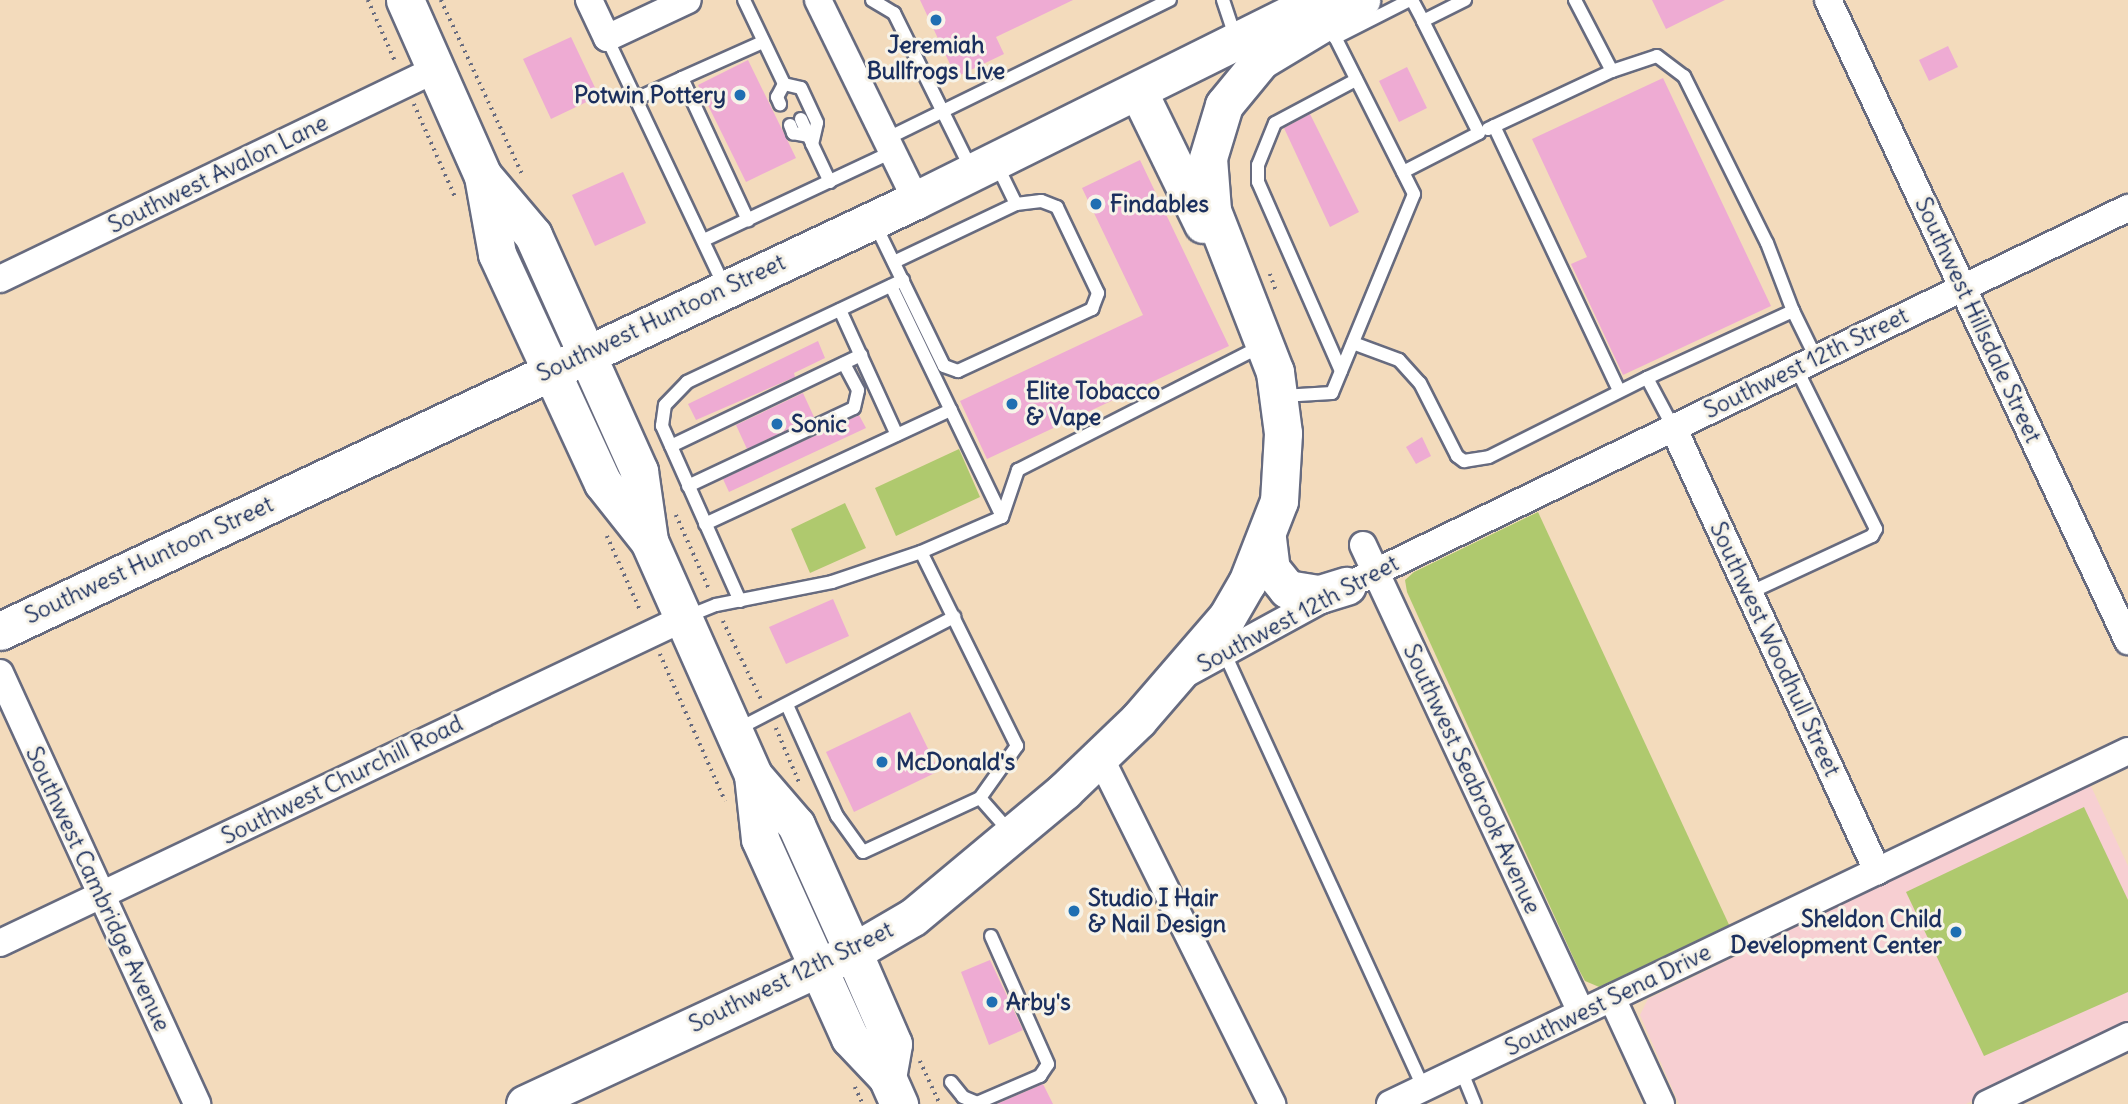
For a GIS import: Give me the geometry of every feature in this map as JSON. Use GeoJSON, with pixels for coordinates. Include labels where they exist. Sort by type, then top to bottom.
{"type":"FeatureCollection","features":[{"type":"Feature","properties":{"kind":"main road"},"geometry":{"type":"LineString","coordinates":[[405,0],[421,77],[483,177],[533,234],[639,471],[649,541]]}},
{"type":"Feature","properties":{"kind":"main road"},"geometry":{"type":"LineString","coordinates":[[1168,686],[1227,617],[1267,538],[1279,501],[1283,462],[1279,396],[1262,337],[1212,210],[1208,158],[1222,113],[1236,86],[1261,60],[1324,15],[1361,0]]}},
{"type":"Feature","properties":{"kind":"main road","name":"Southwest Huntoon Street"},"geometry":{"type":"LineString","coordinates":[[0,631],[916,200],[1236,40],[1324,15]]}},
{"type":"Feature","properties":{"kind":"main road"},"geometry":{"type":"LineString","coordinates":[[1138,91],[1262,337]]}},
{"type":"Feature","properties":{"kind":"main road"},"geometry":{"type":"LineString","coordinates":[[483,177],[497,254],[603,483],[649,541],[753,775],[796,825],[853,951],[893,1044],[879,1087]]}},
{"type":"Feature","properties":{"kind":"main road"},"geometry":{"type":"LineString","coordinates":[[1267,538],[1271,569],[1287,589],[1320,594],[1361,579]]}},
{"type":"Feature","properties":{"kind":"main road","name":"Southwest 12th Street"},"geometry":{"type":"LineString","coordinates":[[525,1104],[818,968],[913,917],[1012,835],[1099,755],[1168,686]]}},
{"type":"Feature","properties":{"kind":"main road"},"geometry":{"type":"LineString","coordinates":[[753,775],[760,839],[850,1038],[879,1087]]}},
{"type":"Feature","properties":{"kind":"street"},"geometry":{"type":"LineString","coordinates":[[589,0],[607,38],[688,0]]}},
{"type":"Feature","properties":{"kind":"street"},"geometry":{"type":"LineString","coordinates":[[818,0],[916,200]]}},
{"type":"Feature","properties":{"kind":"street","name":"Southwest Hillsdale Street"},"geometry":{"type":"LineString","coordinates":[[1828,0],[2128,641]]}},
{"type":"Feature","properties":{"kind":"street","name":"Southwest Avalon Lane"},"geometry":{"type":"LineString","coordinates":[[0,279],[421,77]]}},
{"type":"Feature","properties":{"kind":"street","name":"Southwest 12th Street"},"geometry":{"type":"LineString","coordinates":[[1168,686],[1224,652],[1361,579],[2128,208]]}},
{"type":"Feature","properties":{"kind":"street","name":"Southwest Woodhull Street"},"geometry":{"type":"LineString","coordinates":[[1673,427],[1877,870]]}},
{"type":"Feature","properties":{"kind":"street","name":"Southwest Seabrook Avenue"},"geometry":{"type":"LineString","coordinates":[[1363,545],[1361,579],[1581,1012]]}},
{"type":"Feature","properties":{"kind":"street","name":"Southwest Churchill Road"},"geometry":{"type":"LineString","coordinates":[[0,943],[684,618]]}},
{"type":"Feature","properties":{"kind":"street","name":"Southwest Cambridge Avenue"},"geometry":{"type":"LineString","coordinates":[[0,673],[197,1104]]}},
{"type":"Feature","properties":{"kind":"street","name":"Southwest Sena Drive"},"geometry":{"type":"LineString","coordinates":[[1390,1104],[2128,751]]}},
{"type":"Feature","properties":{"kind":"street"},"geometry":{"type":"LineString","coordinates":[[1099,755],[1272,1104]]}},
{"type":"Feature","properties":{"kind":"street"},"geometry":{"type":"LineString","coordinates":[[1612,998],[1661,1104]]}},
{"type":"Feature","properties":{"kind":"street"},"geometry":{"type":"LineString","coordinates":[[1987,1104],[2039,1093],[2128,1036]]}},
{"type":"Feature","properties":{"kind":"lane"},"geometry":{"type":"LineString","coordinates":[[744,0],[784,84],[786,101]]}},
{"type":"Feature","properties":{"kind":"lane"},"geometry":{"type":"LineString","coordinates":[[872,0],[894,13],[943,112],[1016,204]]}},
{"type":"Feature","properties":{"kind":"lane"},"geometry":{"type":"LineString","coordinates":[[1223,0],[1236,40]]}},
{"type":"Feature","properties":{"kind":"lane"},"geometry":{"type":"LineString","coordinates":[[1279,396],[1332,393],[1414,194],[1324,15],[1411,0],[1479,133]]}},
{"type":"Feature","properties":{"kind":"lane"},"geometry":{"type":"LineString","coordinates":[[1423,21],[1465,0]]}},
{"type":"Feature","properties":{"kind":"lane"},"geometry":{"type":"LineString","coordinates":[[1575,0],[1612,71]]}},
{"type":"Feature","properties":{"kind":"lane"},"geometry":{"type":"LineString","coordinates":[[704,240],[830,182],[943,112],[1163,1]]}},
{"type":"Feature","properties":{"kind":"lane"},"geometry":{"type":"LineString","coordinates":[[607,38],[638,98],[725,288]]}},
{"type":"Feature","properties":{"kind":"lane"},"geometry":{"type":"LineString","coordinates":[[638,98],[763,42]]}},
{"type":"Feature","properties":{"kind":"lane"},"geometry":{"type":"LineString","coordinates":[[1403,172],[1612,71],[1657,56],[1684,76],[1767,243],[1793,311],[1806,363],[1873,523],[1872,536],[1749,593]]}},
{"type":"Feature","properties":{"kind":"lane"},"geometry":{"type":"LineString","coordinates":[[682,78],[748,220]]}},
{"type":"Feature","properties":{"kind":"lane"},"geometry":{"type":"LineString","coordinates":[[1341,371],[1258,182],[1258,165],[1275,123],[1356,80]]}},
{"type":"Feature","properties":{"kind":"lane"},"geometry":{"type":"LineString","coordinates":[[784,84],[801,88],[817,123],[810,140]]}},
{"type":"Feature","properties":{"kind":"lane"},"geometry":{"type":"LineString","coordinates":[[795,122],[810,140],[830,182]]}},
{"type":"Feature","properties":{"kind":"lane"},"geometry":{"type":"LineString","coordinates":[[1494,126],[1619,391]]}},
{"type":"Feature","properties":{"kind":"lane"},"geometry":{"type":"LineString","coordinates":[[894,262],[1016,204],[1041,201],[1057,207],[1098,293],[1092,309],[958,371],[944,366],[897,283]]}},
{"type":"Feature","properties":{"kind":"lane"},"geometry":{"type":"LineString","coordinates":[[873,220],[894,262],[897,283],[951,410],[1002,517]]}},
{"type":"Feature","properties":{"kind":"lane"},"geometry":{"type":"LineString","coordinates":[[740,601],[662,426],[665,405],[687,382],[897,283]]}},
{"type":"Feature","properties":{"kind":"lane"},"geometry":{"type":"LineString","coordinates":[[840,310],[897,435]]}},
{"type":"Feature","properties":{"kind":"lane"},"geometry":{"type":"LineString","coordinates":[[1353,343],[1399,360],[1420,383],[1457,456],[1464,461],[1489,457],[1647,377],[1793,311]]}},
{"type":"Feature","properties":{"kind":"lane"},"geometry":{"type":"LineString","coordinates":[[684,618],[740,601],[832,582],[921,552],[1002,517],[1018,470],[1262,337]]}},
{"type":"Feature","properties":{"kind":"lane"},"geometry":{"type":"LineString","coordinates":[[671,446],[861,355]]}},
{"type":"Feature","properties":{"kind":"lane"},"geometry":{"type":"LineString","coordinates":[[688,486],[854,408],[858,390],[844,364]]}},
{"type":"Feature","properties":{"kind":"lane"},"geometry":{"type":"LineString","coordinates":[[1647,377],[1673,427]]}},
{"type":"Feature","properties":{"kind":"lane"},"geometry":{"type":"LineString","coordinates":[[705,524],[951,410]]}},
{"type":"Feature","properties":{"kind":"lane"},"geometry":{"type":"LineString","coordinates":[[787,705],[837,816],[863,852],[980,798],[1017,746],[921,552]]}},
{"type":"Feature","properties":{"kind":"lane"},"geometry":{"type":"LineString","coordinates":[[733,731],[954,617]]}},
{"type":"Feature","properties":{"kind":"lane"},"geometry":{"type":"LineString","coordinates":[[1224,652],[1424,1088]]}},
{"type":"Feature","properties":{"kind":"lane"},"geometry":{"type":"LineString","coordinates":[[980,798],[1012,835]]}},
{"type":"Feature","properties":{"kind":"lane"},"geometry":{"type":"LineString","coordinates":[[951,1082],[963,1097],[976,1103],[1040,1076],[1048,1064],[1046,1051],[991,936]]}},
{"type":"Feature","properties":{"kind":"lane"},"geometry":{"type":"LineString","coordinates":[[1461,1070],[1475,1104]]}},
{"type":"Feature","properties":{"kind":"path"},"geometry":{"type":"LineString","coordinates":[[368,0],[421,77],[460,208]]}},
{"type":"Feature","properties":{"kind":"path"},"geometry":{"type":"LineString","coordinates":[[1270,272],[1278,297]]}},
{"type":"Feature","properties":{"kind":"path"},"geometry":{"type":"LineString","coordinates":[[605,533],[729,809]]}},
{"type":"Feature","properties":{"kind":"path"},"geometry":{"type":"LineString","coordinates":[[917,1053],[940,1104]]}},
{"type":"Feature","properties":{"kind":"path"},"geometry":{"type":"LineString","coordinates":[[863,1104],[879,1087]]}},
{"type":"Feature","properties":{"kind":"shaded area","name":"Sheldon Child Development Center"},"geometry":{"type":"Polygon","coordinates":[[[2090,784],[2128,866],[2128,1026],[1966,1104],[1679,1104],[1640,1015],[1648,999],[2090,784]]]}},
{"type":"Feature","properties":{"kind":"green space"},"geometry":{"type":"Polygon","coordinates":[[[959,449],[980,497],[896,536],[875,488],[959,449]]]}},
{"type":"Feature","properties":{"kind":"green space"},"geometry":{"type":"Polygon","coordinates":[[[845,503],[866,548],[810,573],[791,529],[845,503]]]}},
{"type":"Feature","properties":{"kind":"green space"},"geometry":{"type":"Polygon","coordinates":[[[1538,512],[1731,929],[1604,989],[1585,981],[1578,968],[1407,592],[1405,580],[1414,572],[1538,512]]]}},
{"type":"Feature","properties":{"kind":"green space"},"geometry":{"type":"Polygon","coordinates":[[[2084,807],[2128,900],[2128,992],[1984,1056],[1906,892],[2084,807]]]}},
{"type":"Feature","properties":{"kind":"building"},"geometry":{"type":"Polygon","coordinates":[[[920,0],[1073,0],[996,37],[1004,54],[956,77],[920,0]]]}},
{"type":"Feature","properties":{"kind":"building"},"geometry":{"type":"Polygon","coordinates":[[[1652,0],[1725,0],[1666,29],[1652,0]]]}},
{"type":"Feature","properties":{"kind":"building"},"geometry":{"type":"Polygon","coordinates":[[[571,37],[599,96],[551,119],[523,59],[571,37]]]}},
{"type":"Feature","properties":{"kind":"building"},"geometry":{"type":"Polygon","coordinates":[[[1948,46],[1958,67],[1929,81],[1919,60],[1948,46]]]}},
{"type":"Feature","properties":{"kind":"building"},"geometry":{"type":"Polygon","coordinates":[[[748,60],[796,158],[746,182],[698,85],[748,60]]]}},
{"type":"Feature","properties":{"kind":"building"},"geometry":{"type":"Polygon","coordinates":[[[1407,67],[1427,108],[1399,122],[1379,81],[1407,67]]]}},
{"type":"Feature","properties":{"kind":"building"},"geometry":{"type":"Polygon","coordinates":[[[1663,78],[1771,306],[1623,375],[1571,264],[1587,257],[1532,139],[1663,78]]]}},
{"type":"Feature","properties":{"kind":"building"},"geometry":{"type":"Polygon","coordinates":[[[1310,114],[1359,212],[1330,227],[1284,128],[1310,114]]]}},
{"type":"Feature","properties":{"kind":"building"},"geometry":{"type":"Polygon","coordinates":[[[1140,160],[1229,346],[987,459],[960,401],[1143,315],[1082,188],[1140,160]]]}},
{"type":"Feature","properties":{"kind":"building"},"geometry":{"type":"Polygon","coordinates":[[[623,172],[646,223],[595,246],[572,195],[623,172]]]}},
{"type":"Feature","properties":{"kind":"building"},"geometry":{"type":"Polygon","coordinates":[[[818,341],[825,358],[794,373],[795,377],[696,420],[688,404],[818,341]]]}},
{"type":"Feature","properties":{"kind":"building","name":"Sonic"},"geometry":{"type":"Polygon","coordinates":[[[803,393],[814,417],[747,449],[736,425],[803,393]]]}},
{"type":"Feature","properties":{"kind":"building"},"geometry":{"type":"Polygon","coordinates":[[[859,415],[866,428],[729,492],[723,479],[859,415]]]}},
{"type":"Feature","properties":{"kind":"building"},"geometry":{"type":"Polygon","coordinates":[[[1422,437],[1431,456],[1416,464],[1406,447],[1422,437]]]}},
{"type":"Feature","properties":{"kind":"building"},"geometry":{"type":"Polygon","coordinates":[[[833,599],[849,636],[786,664],[769,627],[833,599]]]}},
{"type":"Feature","properties":{"kind":"building","name":"McDonald's"},"geometry":{"type":"Polygon","coordinates":[[[910,712],[939,771],[854,812],[826,752],[910,712]]]}},
{"type":"Feature","properties":{"kind":"building","name":"Arby's"},"geometry":{"type":"Polygon","coordinates":[[[990,960],[1023,1030],[989,1045],[961,972],[990,960]]]}},
{"type":"Feature","properties":{"kind":"building"},"geometry":{"type":"Polygon","coordinates":[[[1043,1084],[1053,1104],[997,1104],[1043,1084]]]}},
{"type":"Feature","properties":{"kind":"place","name":"Jeremiah Bullfrogs Live"},"geometry":{"type":"Point","coordinates":[936,20]}},
{"type":"Feature","properties":{"kind":"place","name":"Potwin Pottery"},"geometry":{"type":"Point","coordinates":[740,95]}},
{"type":"Feature","properties":{"kind":"place","name":"Findables"},"geometry":{"type":"Point","coordinates":[1096,204]}},
{"type":"Feature","properties":{"kind":"place","name":"Elite Tobacco & Vape"},"geometry":{"type":"Point","coordinates":[1012,404]}},
{"type":"Feature","properties":{"kind":"place","name":"Sonic"},"geometry":{"type":"Point","coordinates":[777,424]}},
{"type":"Feature","properties":{"kind":"place","name":"McDonald's"},"geometry":{"type":"Point","coordinates":[882,762]}},
{"type":"Feature","properties":{"kind":"place","name":"Studio I Hair & Nail Design"},"geometry":{"type":"Point","coordinates":[1074,911]}},
{"type":"Feature","properties":{"kind":"place","name":"Sheldon Child Development Center"},"geometry":{"type":"Point","coordinates":[1956,932]}},
{"type":"Feature","properties":{"kind":"place","name":"Arby's"},"geometry":{"type":"Point","coordinates":[992,1002]}}]}
